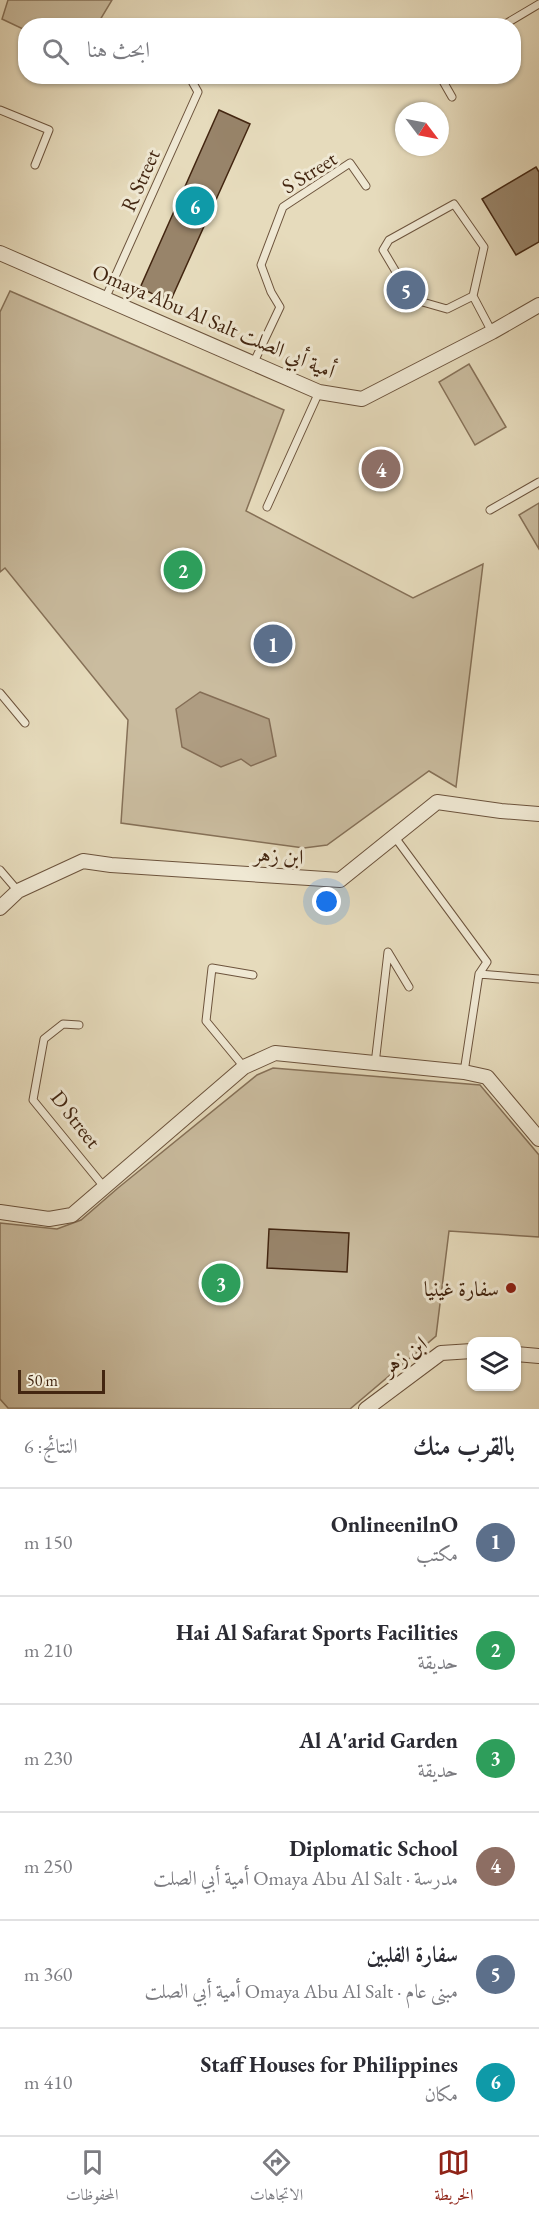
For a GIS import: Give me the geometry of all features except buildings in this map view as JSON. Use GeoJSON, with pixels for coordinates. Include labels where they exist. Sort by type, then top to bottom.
{"type":"FeatureCollection","features":[{"type":"Feature","properties":{"kind":"street","name":"Omaya Abu Al Salt أمية أبي الصلت"},"geometry":{"type":"LineString","coordinates":[[0,253],[319,392],[362,399],[492,332],[539,305]]}},
{"type":"Feature","properties":{"kind":"street","name":"ابن زهر"},"geometry":{"type":"LineString","coordinates":[[0,908],[18,891],[83,861],[111,865],[340,880],[437,802],[539,814]]}},
{"type":"Feature","properties":{"kind":"street"},"geometry":{"type":"LineString","coordinates":[[0,1212],[49,1219],[72,1215],[244,1067],[275,1053],[464,1072],[487,1077],[539,1139]]}},
{"type":"Feature","properties":{"kind":"street","name":"ابن زهر"},"geometry":{"type":"LineString","coordinates":[[366,1409],[441,1353],[467,1351]]}},
{"type":"Feature","properties":{"kind":"street"},"geometry":{"type":"LineString","coordinates":[[521,1354],[539,1356]]}},
{"type":"Feature","properties":{"kind":"lane"},"geometry":{"type":"LineString","coordinates":[[515,18],[539,3]]}},
{"type":"Feature","properties":{"kind":"lane","name":"R Street"},"geometry":{"type":"LineString","coordinates":[[105,299],[198,92],[194,84]]}},
{"type":"Feature","properties":{"kind":"lane"},"geometry":{"type":"LineString","coordinates":[[445,84],[452,97]]}},
{"type":"Feature","properties":{"kind":"lane"},"geometry":{"type":"LineString","coordinates":[[0,110],[49,130],[35,165]]}},
{"type":"Feature","properties":{"kind":"lane","name":"S Street"},"geometry":{"type":"LineString","coordinates":[[254,362],[280,308],[261,265],[283,207],[350,163],[366,186]]}},
{"type":"Feature","properties":{"kind":"lane"},"geometry":{"type":"LineString","coordinates":[[473,296],[447,309],[412,299],[383,250],[389,240],[454,204],[484,247],[473,296],[492,332]]}},
{"type":"Feature","properties":{"kind":"lane"},"geometry":{"type":"LineString","coordinates":[[267,507],[319,392]]}},
{"type":"Feature","properties":{"kind":"lane"},"geometry":{"type":"LineString","coordinates":[[490,510],[539,482]]}},
{"type":"Feature","properties":{"kind":"lane"},"geometry":{"type":"LineString","coordinates":[[0,693],[25,723]]}},
{"type":"Feature","properties":{"kind":"lane"},"geometry":{"type":"LineString","coordinates":[[394,836],[487,962],[479,974],[464,1072]]}},
{"type":"Feature","properties":{"kind":"lane"},"geometry":{"type":"LineString","coordinates":[[0,870],[18,891]]}},
{"type":"Feature","properties":{"kind":"lane"},"geometry":{"type":"LineString","coordinates":[[375,1064],[388,952],[410,987]]}},
{"type":"Feature","properties":{"kind":"lane"},"geometry":{"type":"LineString","coordinates":[[244,1067],[206,1021],[212,968],[253,975]]}},
{"type":"Feature","properties":{"kind":"lane"},"geometry":{"type":"LineString","coordinates":[[479,974],[539,979]]}},
{"type":"Feature","properties":{"kind":"lane","name":"D Street"},"geometry":{"type":"LineString","coordinates":[[79,1025],[63,1024],[44,1039],[33,1100],[105,1188]]}},
{"type":"Feature","properties":{"kind":"shaded area"},"geometry":{"type":"Polygon","coordinates":[[[8,0],[112,0],[101,18],[18,18],[18,27],[2,19],[8,0]]]}},
{"type":"Feature","properties":{"kind":"shaded area"},"geometry":{"type":"Polygon","coordinates":[[[10,291],[284,410],[246,511],[413,598],[483,564],[456,787],[429,771],[327,845],[304,848],[121,823],[128,720],[5,568],[0,572],[0,312],[10,291]]]}},
{"type":"Feature","properties":{"kind":"shaded area"},"geometry":{"type":"Polygon","coordinates":[[[469,364],[506,427],[475,445],[439,382],[469,364]]]}},
{"type":"Feature","properties":{"kind":"shaded area"},"geometry":{"type":"Polygon","coordinates":[[[539,503],[539,549],[519,515],[539,503]]]}},
{"type":"Feature","properties":{"kind":"shaded area"},"geometry":{"type":"Polygon","coordinates":[[[200,692],[269,719],[276,756],[251,766],[241,759],[221,767],[182,747],[176,709],[200,692]]]}},
{"type":"Feature","properties":{"kind":"shaded area"},"geometry":{"type":"Polygon","coordinates":[[[273,1068],[480,1085],[539,1155],[539,1237],[449,1231],[436,1336],[350,1409],[8,1408],[0,1399],[0,1223],[57,1229],[81,1220],[257,1075],[273,1068]]]}},
{"type":"Feature","properties":{"kind":"place","name":"Staff Houses for Philippines"},"geometry":{"type":"Point","coordinates":[195,206]}},
{"type":"Feature","properties":{"kind":"place","name":"سفارة الفلبين"},"geometry":{"type":"Point","coordinates":[406,290]}},
{"type":"Feature","properties":{"kind":"place","name":"Diplomatic School"},"geometry":{"type":"Point","coordinates":[381,469]}},
{"type":"Feature","properties":{"kind":"place","name":"Hai Al Safarat Sports Facilities"},"geometry":{"type":"Point","coordinates":[183,570]}},
{"type":"Feature","properties":{"kind":"place","name":"OnlineenilnO"},"geometry":{"type":"Point","coordinates":[273,644]}},
{"type":"Feature","properties":{"kind":"place","name":"Al A'arid Garden"},"geometry":{"type":"Point","coordinates":[221,1283]}},
{"type":"Feature","properties":{"kind":"place","name":"سفارة غينيا"},"geometry":{"type":"Point","coordinates":[511,1288]}}]}
